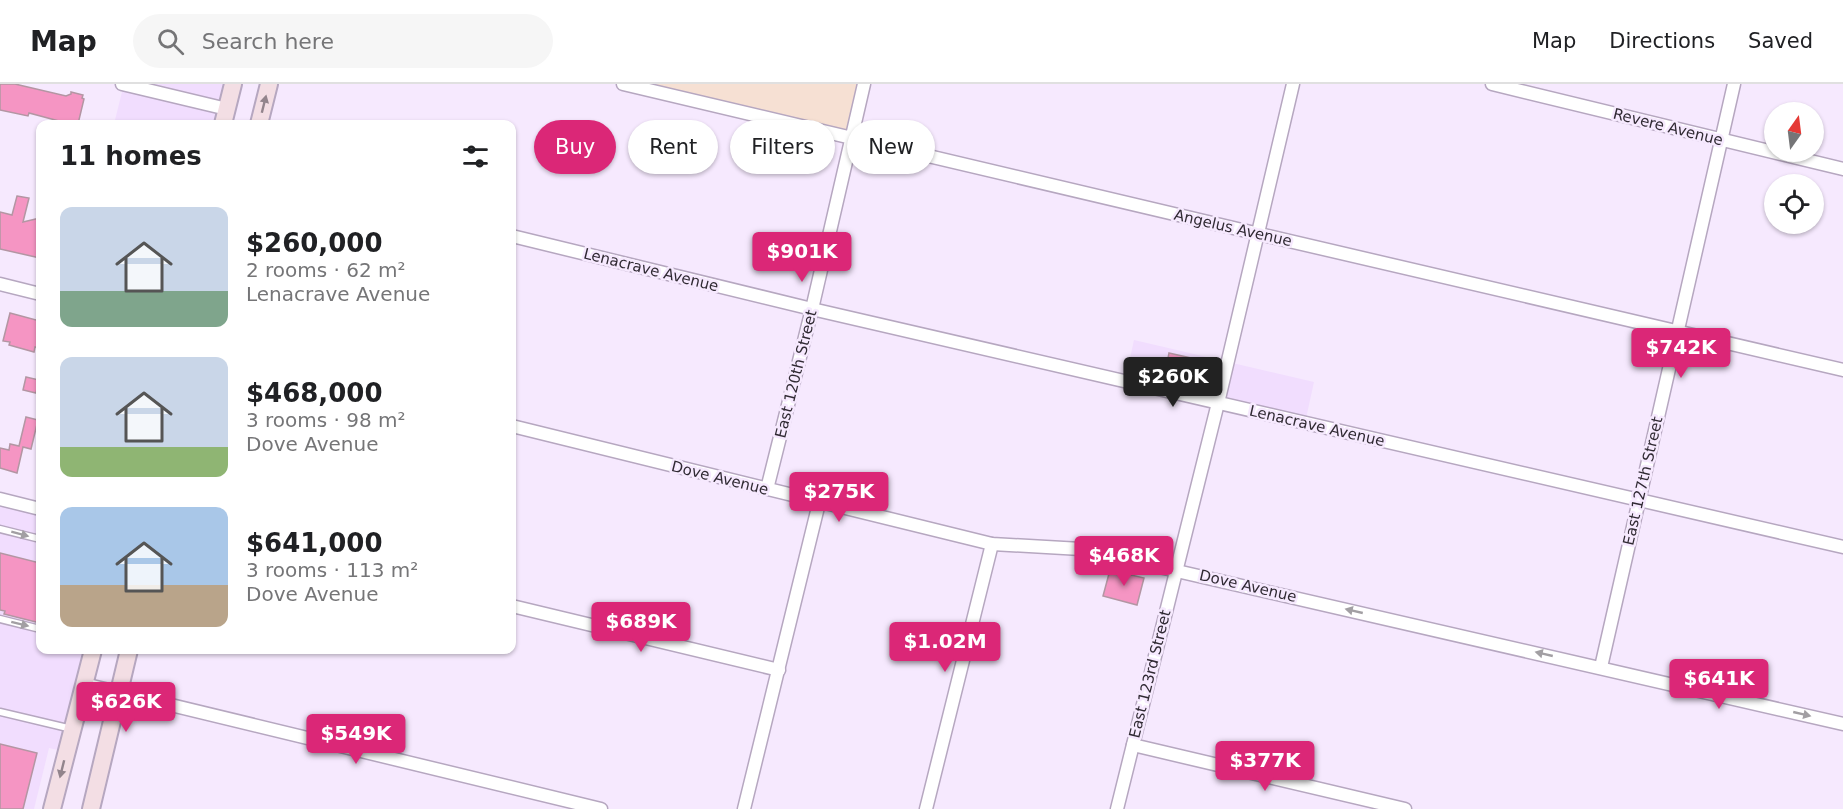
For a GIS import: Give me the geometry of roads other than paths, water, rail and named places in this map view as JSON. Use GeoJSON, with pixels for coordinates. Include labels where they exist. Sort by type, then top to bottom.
{"type":"FeatureCollection","features":[{"type":"Feature","properties":{"kind":"main road"},"geometry":{"type":"LineString","coordinates":[[225,117],[234,84]]}},
{"type":"Feature","properties":{"kind":"main road"},"geometry":{"type":"LineString","coordinates":[[260,120],[269,84]]}},
{"type":"Feature","properties":{"kind":"main road"},"geometry":{"type":"LineString","coordinates":[[52,809],[92,654]]}},
{"type":"Feature","properties":{"kind":"main road"},"geometry":{"type":"LineString","coordinates":[[91,809],[128,654]]}},
{"type":"Feature","properties":{"kind":"street"},"geometry":{"type":"LineString","coordinates":[[122,84],[225,117]]}},
{"type":"Feature","properties":{"kind":"street","name":"Angelus Avenue"},"geometry":{"type":"LineString","coordinates":[[623,84],[847,137]]}},
{"type":"Feature","properties":{"kind":"street","name":"East 120th Street"},"geometry":{"type":"LineString","coordinates":[[855,120],[864,84]]}},
{"type":"Feature","properties":{"kind":"street","name":"East 123rd Street"},"geometry":{"type":"LineString","coordinates":[[1118,809],[1218,403],[1293,84]]}},
{"type":"Feature","properties":{"kind":"street","name":"Revere Avenue"},"geometry":{"type":"LineString","coordinates":[[1492,84],[1843,169]]}},
{"type":"Feature","properties":{"kind":"street","name":"East 127th Street"},"geometry":{"type":"LineString","coordinates":[[1602,668],[1734,84]]}},
{"type":"Feature","properties":{"kind":"street","name":"East 120th Street"},"geometry":{"type":"LineString","coordinates":[[767,489],[847,156]]}},
{"type":"Feature","properties":{"kind":"street","name":"Angelus Avenue"},"geometry":{"type":"LineString","coordinates":[[935,158],[1843,370]]}},
{"type":"Feature","properties":{"kind":"street","name":"Lenacrave Avenue"},"geometry":{"type":"LineString","coordinates":[[516,237],[812,309],[1843,547]]}},
{"type":"Feature","properties":{"kind":"street"},"geometry":{"type":"LineString","coordinates":[[0,284],[36,293]]}},
{"type":"Feature","properties":{"kind":"street","name":"Dove Avenue"},"geometry":{"type":"LineString","coordinates":[[516,427],[992,544],[1081,549],[1843,724]]}},
{"type":"Feature","properties":{"kind":"street"},"geometry":{"type":"LineString","coordinates":[[0,499],[36,508]]}},
{"type":"Feature","properties":{"kind":"street"},"geometry":{"type":"LineString","coordinates":[[744,809],[819,503]]}},
{"type":"Feature","properties":{"kind":"street"},"geometry":{"type":"LineString","coordinates":[[926,809],[992,544]]}},
{"type":"Feature","properties":{"kind":"street"},"geometry":{"type":"LineString","coordinates":[[516,607],[779,670]]}},
{"type":"Feature","properties":{"kind":"street"},"geometry":{"type":"LineString","coordinates":[[84,684],[601,809]]}},
{"type":"Feature","properties":{"kind":"street"},"geometry":{"type":"LineString","coordinates":[[1133,745],[1405,809]]}},
{"type":"Feature","properties":{"kind":"lane"},"geometry":{"type":"LineString","coordinates":[[0,529],[36,538]]}},
{"type":"Feature","properties":{"kind":"lane"},"geometry":{"type":"LineString","coordinates":[[0,619],[36,628]]}},
{"type":"Feature","properties":{"kind":"lane"},"geometry":{"type":"LineString","coordinates":[[0,712],[72,730]]}}]}
